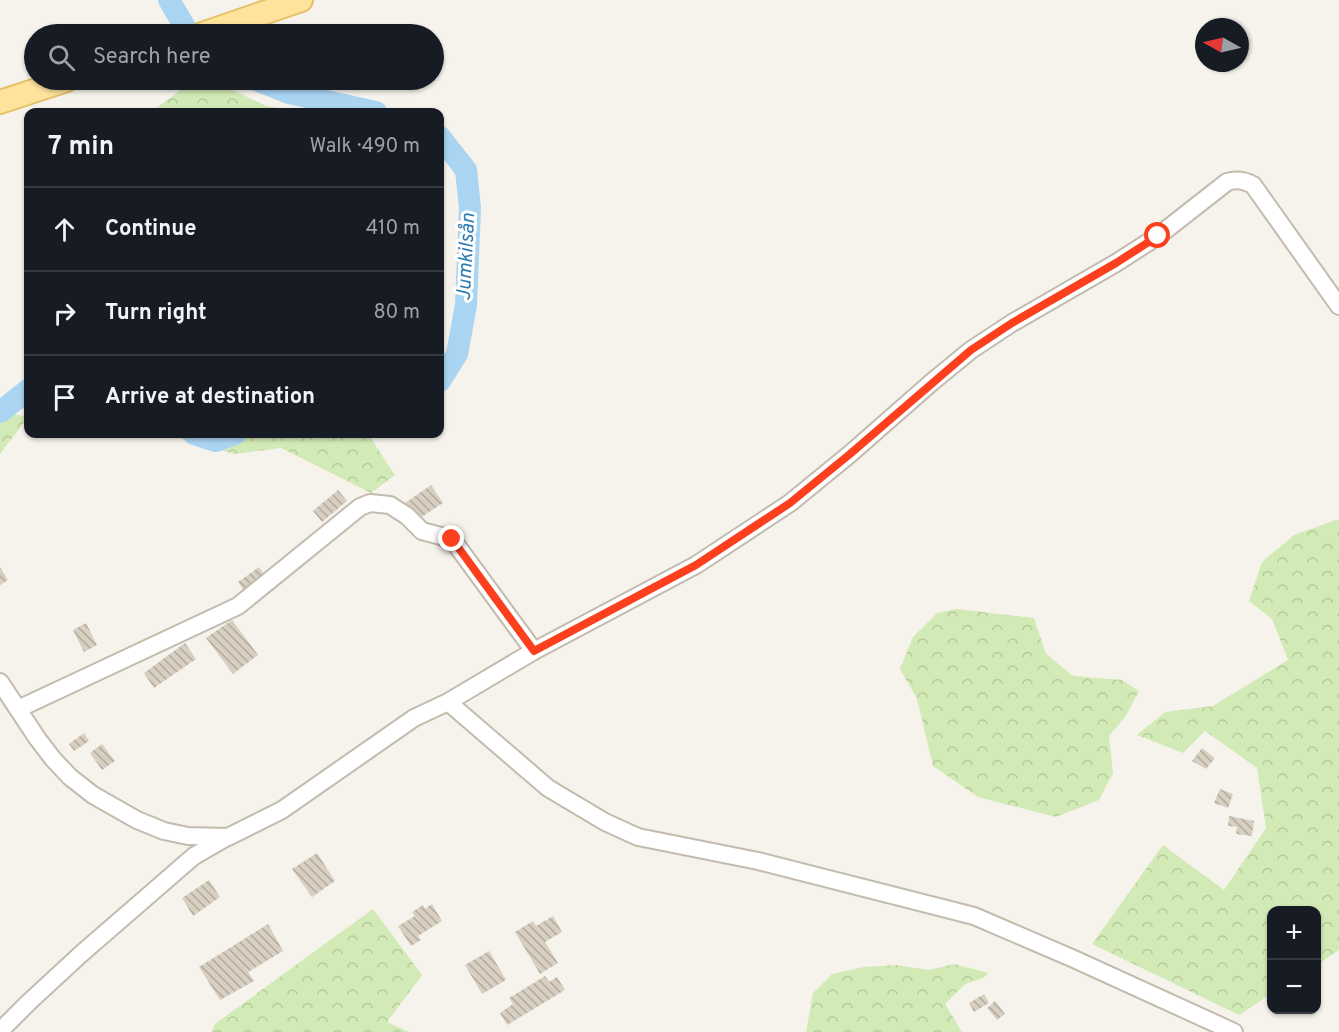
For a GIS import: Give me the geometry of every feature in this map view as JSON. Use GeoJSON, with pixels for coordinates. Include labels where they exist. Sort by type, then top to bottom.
{"type":"FeatureCollection","features":[{"type":"Feature","properties":{"kind":"main road"},"geometry":{"type":"LineString","coordinates":[[233,24],[301,0]]}},
{"type":"Feature","properties":{"kind":"main road"},"geometry":{"type":"LineString","coordinates":[[0,102],[37,90]]}},
{"type":"Feature","properties":{"kind":"street"},"geometry":{"type":"LineString","coordinates":[[0,1031],[81,954],[194,856],[282,810],[414,718],[448,702],[534,651],[696,565],[790,503],[971,350],[1012,323],[1141,247],[1227,182],[1246,181],[1253,185],[1339,306]]}},
{"type":"Feature","properties":{"kind":"street"},"geometry":{"type":"LineString","coordinates":[[18,709],[238,606],[360,507],[370,503],[390,504],[422,531],[452,539],[534,651]]}},
{"type":"Feature","properties":{"kind":"street"},"geometry":{"type":"LineString","coordinates":[[0,682],[37,738],[70,777],[111,807],[165,831],[188,836],[228,837]]}},
{"type":"Feature","properties":{"kind":"street"},"geometry":{"type":"LineString","coordinates":[[448,702],[548,788],[605,822],[638,837],[758,861],[974,916],[1234,1032]]}},
{"type":"Feature","properties":{"kind":"green space"},"geometry":{"type":"Polygon","coordinates":[[[181,90],[233,90],[266,106],[279,108],[156,108],[181,90]]]}},
{"type":"Feature","properties":{"kind":"green space"},"geometry":{"type":"Polygon","coordinates":[[[0,411],[24,416],[24,422],[0,454],[0,411]]]}},
{"type":"Feature","properties":{"kind":"green space"},"geometry":{"type":"Polygon","coordinates":[[[179,438],[371,438],[395,475],[371,493],[281,448],[234,454],[179,438]]]}},
{"type":"Feature","properties":{"kind":"green space"},"geometry":{"type":"Polygon","coordinates":[[[1339,519],[1339,950],[1321,962],[1321,906],[1267,906],[1267,997],[1239,1015],[1092,944],[1163,845],[1224,890],[1266,828],[1257,768],[1205,731],[1183,753],[1137,735],[1165,712],[1213,706],[1288,660],[1272,619],[1249,601],[1262,562],[1294,535],[1339,519]]]}},
{"type":"Feature","properties":{"kind":"green space"},"geometry":{"type":"Polygon","coordinates":[[[957,609],[1034,618],[1046,654],[1073,676],[1122,680],[1139,691],[1126,716],[1109,736],[1113,773],[1099,800],[1056,817],[978,797],[933,766],[917,699],[900,669],[913,637],[937,613],[957,609]]]}},
{"type":"Feature","properties":{"kind":"green space"},"geometry":{"type":"Polygon","coordinates":[[[373,909],[422,975],[387,1022],[409,1032],[211,1032],[215,1024],[373,909]]]}},
{"type":"Feature","properties":{"kind":"green space"},"geometry":{"type":"Polygon","coordinates":[[[954,964],[989,973],[983,978],[965,984],[945,1004],[962,1032],[806,1032],[813,993],[832,974],[864,967],[896,965],[929,970],[954,964]]]}},
{"type":"Feature","properties":{"kind":"building"},"geometry":{"type":"Polygon","coordinates":[[[431,485],[443,503],[417,520],[405,503],[431,485]]]}},
{"type":"Feature","properties":{"kind":"building"},"geometry":{"type":"Polygon","coordinates":[[[338,490],[347,501],[322,522],[313,511],[338,490]]]}},
{"type":"Feature","properties":{"kind":"building"},"geometry":{"type":"Polygon","coordinates":[[[0,567],[8,580],[0,585],[0,567]]]}},
{"type":"Feature","properties":{"kind":"building"},"geometry":{"type":"Polygon","coordinates":[[[259,567],[266,577],[245,592],[238,582],[259,567]]]}},
{"type":"Feature","properties":{"kind":"building"},"geometry":{"type":"Polygon","coordinates":[[[232,620],[258,655],[233,674],[206,638],[232,620]]]}},
{"type":"Feature","properties":{"kind":"building"},"geometry":{"type":"Polygon","coordinates":[[[86,623],[97,645],[84,652],[73,630],[86,623]]]}},
{"type":"Feature","properties":{"kind":"building"},"geometry":{"type":"Polygon","coordinates":[[[185,643],[196,659],[154,688],[144,673],[185,643]]]}},
{"type":"Feature","properties":{"kind":"building"},"geometry":{"type":"Polygon","coordinates":[[[84,733],[89,741],[74,751],[69,744],[84,733]]]}},
{"type":"Feature","properties":{"kind":"building"},"geometry":{"type":"Polygon","coordinates":[[[102,744],[115,761],[102,770],[90,753],[102,744]]]}},
{"type":"Feature","properties":{"kind":"building"},"geometry":{"type":"Polygon","coordinates":[[[1202,748],[1215,758],[1206,769],[1192,761],[1202,748]]]}},
{"type":"Feature","properties":{"kind":"building"},"geometry":{"type":"Polygon","coordinates":[[[1220,789],[1233,794],[1228,808],[1214,803],[1220,789]]]}},
{"type":"Feature","properties":{"kind":"building"},"geometry":{"type":"Polygon","coordinates":[[[1229,816],[1254,821],[1252,836],[1236,834],[1237,827],[1228,826],[1229,816]]]}},
{"type":"Feature","properties":{"kind":"building"},"geometry":{"type":"Polygon","coordinates":[[[317,853],[335,881],[312,897],[292,869],[317,853]]]}},
{"type":"Feature","properties":{"kind":"building"},"geometry":{"type":"Polygon","coordinates":[[[209,880],[220,897],[193,916],[182,898],[209,880]]]}},
{"type":"Feature","properties":{"kind":"building"},"geometry":{"type":"Polygon","coordinates":[[[432,904],[442,921],[418,936],[421,940],[411,946],[398,926],[415,916],[412,912],[423,905],[425,909],[432,904]]]}},
{"type":"Feature","properties":{"kind":"building"},"geometry":{"type":"Polygon","coordinates":[[[553,916],[562,932],[545,942],[558,963],[540,974],[515,932],[533,921],[536,926],[553,916]]]}},
{"type":"Feature","properties":{"kind":"building"},"geometry":{"type":"Polygon","coordinates":[[[268,924],[283,951],[248,972],[254,981],[220,1000],[199,967],[268,924]]]}},
{"type":"Feature","properties":{"kind":"building"},"geometry":{"type":"Polygon","coordinates":[[[489,951],[506,980],[482,994],[465,965],[489,951]]]}},
{"type":"Feature","properties":{"kind":"building"},"geometry":{"type":"Polygon","coordinates":[[[545,976],[549,982],[557,977],[565,990],[507,1025],[500,1013],[513,1004],[509,998],[545,976]]]}},
{"type":"Feature","properties":{"kind":"building"},"geometry":{"type":"Polygon","coordinates":[[[984,994],[989,1003],[974,1012],[969,1003],[984,994]]]}},
{"type":"Feature","properties":{"kind":"building"},"geometry":{"type":"Polygon","coordinates":[[[995,1001],[1005,1014],[997,1020],[987,1008],[995,1001]]]}},
{"type":"Feature","properties":{"kind":"waterway","name":"Jumkilsån"},"geometry":{"type":"LineString","coordinates":[[169,0],[183,24]]}},
{"type":"Feature","properties":{"kind":"waterway","name":"Jumkilsån"},"geometry":{"type":"LineString","coordinates":[[281,90],[358,108]]}},
{"type":"Feature","properties":{"kind":"waterway","name":"Jumkilsån"},"geometry":{"type":"LineString","coordinates":[[444,142],[466,170],[470,208],[466,305],[457,354],[444,375]]}},
{"type":"Feature","properties":{"kind":"waterway","name":"Jumkilsån"},"geometry":{"type":"LineString","coordinates":[[0,412],[24,393]]}},
{"type":"Feature","properties":{"kind":"waterway","name":"Jumkilsån"},"geometry":{"type":"LineString","coordinates":[[207,438],[216,441],[224,438]]}},
{"type":"Feature","properties":{"kind":"route"},"geometry":{"type":"LineString","coordinates":[[452,539],[534,651],[696,565],[790,503],[971,350],[1158,236]]}}]}
